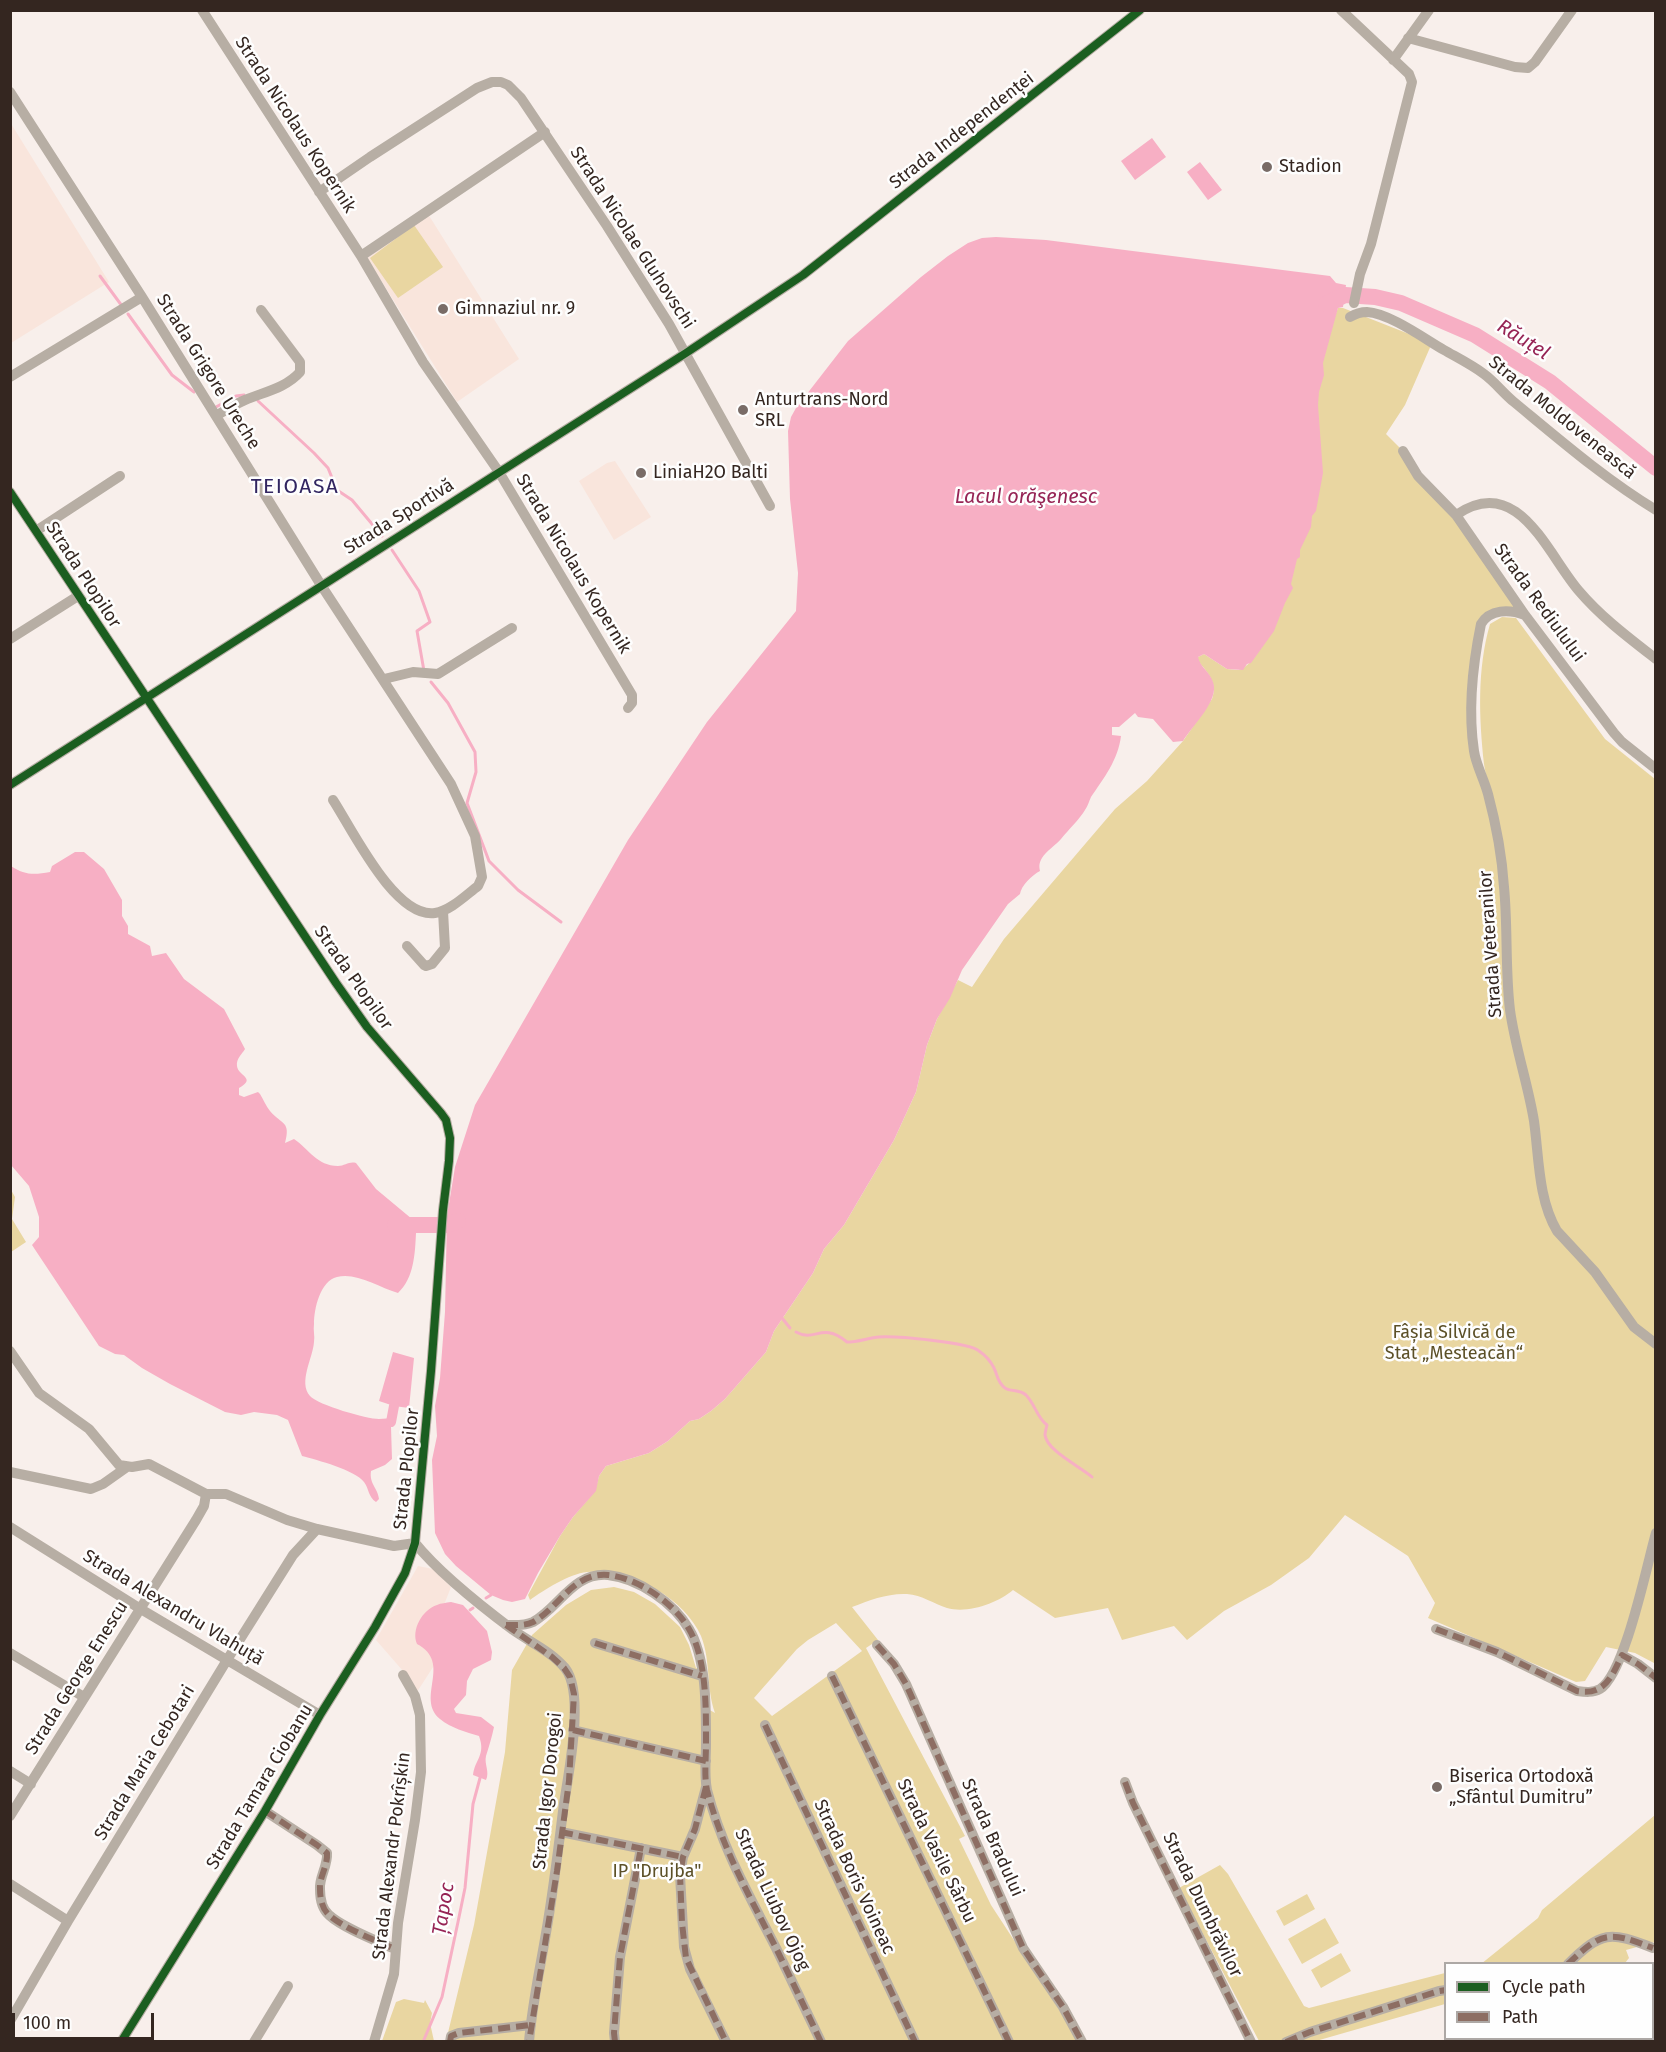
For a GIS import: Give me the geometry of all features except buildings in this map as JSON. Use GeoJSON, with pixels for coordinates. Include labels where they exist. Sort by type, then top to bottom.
{"type":"FeatureCollection","features":[{"type":"Feature","properties":{"kind":"street","name":"Strada Nicolaus Kopernik"},"geometry":{"type":"LineString","coordinates":[[202,10],[361,256],[423,362],[499,472],[628,688],[633,699],[628,708]]}},
{"type":"Feature","properties":{"kind":"street","name":"Strada Independenței"},"geometry":{"type":"LineString","coordinates":[[803,275],[1140,10]]}},
{"type":"Feature","properties":{"kind":"street"},"geometry":{"type":"LineString","coordinates":[[1341,10],[1411,77],[1412,82],[1354,303]]}},
{"type":"Feature","properties":{"kind":"street"},"geometry":{"type":"LineString","coordinates":[[1393,60],[1429,10]]}},
{"type":"Feature","properties":{"kind":"street"},"geometry":{"type":"LineString","coordinates":[[1408,38],[1515,67],[1528,68],[1535,62],[1572,10]]}},
{"type":"Feature","properties":{"kind":"street","name":"Strada Nicolae Gluhovschi"},"geometry":{"type":"LineString","coordinates":[[319,192],[477,88],[492,82],[508,85],[521,98],[607,226],[686,353],[770,506]]}},
{"type":"Feature","properties":{"kind":"street","name":"Strada Grigore Ureche"},"geometry":{"type":"LineString","coordinates":[[10,92],[142,297],[321,585],[451,784],[475,837],[481,882],[443,911]]}},
{"type":"Feature","properties":{"kind":"street"},"geometry":{"type":"LineString","coordinates":[[361,256],[544,132]]}},
{"type":"Feature","properties":{"kind":"street","name":"Strada Sportivă"},"geometry":{"type":"LineString","coordinates":[[10,785],[686,353],[803,275]]}},
{"type":"Feature","properties":{"kind":"street"},"geometry":{"type":"LineString","coordinates":[[10,377],[142,297]]}},
{"type":"Feature","properties":{"kind":"street"},"geometry":{"type":"LineString","coordinates":[[216,416],[246,399],[275,388],[300,372],[300,362],[261,310]]}},
{"type":"Feature","properties":{"kind":"street","name":"Strada Moldovenească"},"geometry":{"type":"LineString","coordinates":[[1350,318],[1369,312],[1380,315],[1422,336],[1481,371],[1496,382],[1510,399],[1623,490],[1656,510]]}},
{"type":"Feature","properties":{"kind":"street","name":"Strada Rediulului"},"geometry":{"type":"LineString","coordinates":[[1403,451],[1418,476],[1456,515],[1525,615],[1614,733],[1656,769]]}},
{"type":"Feature","properties":{"kind":"street"},"geometry":{"type":"LineString","coordinates":[[36,531],[120,476]]}},
{"type":"Feature","properties":{"kind":"street","name":"Strada Plopilor"},"geometry":{"type":"LineString","coordinates":[[10,492],[367,1027],[446,1120],[451,1143],[442,1210],[431,1371],[415,1543]]}},
{"type":"Feature","properties":{"kind":"street"},"geometry":{"type":"LineString","coordinates":[[1456,515],[1466,507],[1487,502],[1497,503],[1523,516],[1538,532],[1585,597],[1617,629],[1656,659]]}},
{"type":"Feature","properties":{"kind":"street"},"geometry":{"type":"LineString","coordinates":[[10,639],[78,596]]}},
{"type":"Feature","properties":{"kind":"street","name":"Strada Veteranilor"},"geometry":{"type":"LineString","coordinates":[[1525,615],[1512,611],[1494,613],[1484,618],[1480,624],[1474,670],[1472,716],[1474,753],[1495,822],[1505,888],[1505,958],[1510,1012],[1533,1118],[1543,1190],[1552,1224],[1595,1272],[1627,1319],[1656,1344]]}},
{"type":"Feature","properties":{"kind":"street"},"geometry":{"type":"LineString","coordinates":[[384,679],[413,672],[438,674],[512,628]]}},
{"type":"Feature","properties":{"kind":"street"},"geometry":{"type":"LineString","coordinates":[[333,800],[388,887],[409,906],[426,913],[443,911],[445,948],[432,964],[424,965],[407,946]]}},
{"type":"Feature","properties":{"kind":"street"},"geometry":{"type":"LineString","coordinates":[[10,1351],[39,1393],[89,1429],[98,1437],[115,1462],[127,1467]]}},
{"type":"Feature","properties":{"kind":"street"},"geometry":{"type":"LineString","coordinates":[[10,1472],[92,1488],[103,1484],[127,1467],[149,1464],[206,1494],[226,1494],[287,1520],[317,1529],[394,1546],[415,1543]]}},
{"type":"Feature","properties":{"kind":"street","name":"Strada George Enescu"},"geometry":{"type":"LineString","coordinates":[[10,1816],[204,1506],[206,1494]]}},
{"type":"Feature","properties":{"kind":"street","name":"Strada Аlexandru Vlahuță"},"geometry":{"type":"LineString","coordinates":[[10,1527],[140,1608],[320,1715]]}},
{"type":"Feature","properties":{"kind":"street","name":"Strada Maria Cebotari"},"geometry":{"type":"LineString","coordinates":[[10,2021],[68,1921],[227,1660],[293,1555],[317,1529]]}},
{"type":"Feature","properties":{"kind":"street"},"geometry":{"type":"LineString","coordinates":[[1436,1629],[1497,1652],[1577,1690],[1586,1692],[1600,1689],[1607,1682],[1622,1655],[1656,1533]]}},
{"type":"Feature","properties":{"kind":"street","name":"Strada Igor Dorogoi"},"geometry":{"type":"LineString","coordinates":[[415,1543],[428,1558],[506,1625],[564,1668],[570,1677],[574,1694],[573,1730],[557,1870],[529,2042]]}},
{"type":"Feature","properties":{"kind":"street","name":"Strada Tamara Ciobanu"},"geometry":{"type":"LineString","coordinates":[[121,2042],[265,1811],[320,1715],[375,1627],[405,1573],[415,1543]]}},
{"type":"Feature","properties":{"kind":"street","name":"Strada Liubov Ojog"},"geometry":{"type":"LineString","coordinates":[[506,1625],[518,1626],[532,1623],[570,1588],[586,1579],[606,1575],[623,1579],[659,1597],[681,1618],[698,1647],[705,1707],[706,1787],[728,1854],[822,2042]]}},
{"type":"Feature","properties":{"kind":"street"},"geometry":{"type":"LineString","coordinates":[[595,1643],[702,1676]]}},
{"type":"Feature","properties":{"kind":"street","name":"Strada Bradului"},"geometry":{"type":"LineString","coordinates":[[877,1646],[894,1664],[906,1684],[1023,1948],[1063,2007],[1082,2042]]}},
{"type":"Feature","properties":{"kind":"street"},"geometry":{"type":"LineString","coordinates":[[10,1653],[84,1697]]}},
{"type":"Feature","properties":{"kind":"street"},"geometry":{"type":"LineString","coordinates":[[1622,1655],[1656,1678]]}},
{"type":"Feature","properties":{"kind":"street","name":"Strada Alexandr Pokrîșkin"},"geometry":{"type":"LineString","coordinates":[[374,2042],[392,1984],[395,1949],[416,1820],[422,1746],[418,1704],[411,1686],[403,1676]]}},
{"type":"Feature","properties":{"kind":"street","name":"Strada Vasile Sârbu"},"geometry":{"type":"LineString","coordinates":[[832,1676],[1009,2042]]}},
{"type":"Feature","properties":{"kind":"street","name":"Strada Boris Voineac"},"geometry":{"type":"LineString","coordinates":[[765,1725],[915,2042]]}},
{"type":"Feature","properties":{"kind":"street"},"geometry":{"type":"LineString","coordinates":[[573,1730],[706,1761]]}},
{"type":"Feature","properties":{"kind":"street"},"geometry":{"type":"LineString","coordinates":[[10,1771],[31,1784]]}},
{"type":"Feature","properties":{"kind":"street","name":"Strada Dumbrăvilor"},"geometry":{"type":"LineString","coordinates":[[1125,1782],[1133,1803],[1251,2042]]}},
{"type":"Feature","properties":{"kind":"street"},"geometry":{"type":"LineString","coordinates":[[706,1787],[695,1829],[683,1857],[680,1875],[686,1958],[726,2042]]}},
{"type":"Feature","properties":{"kind":"street","name":"Strada Tamara Ciobanu"},"geometry":{"type":"LineString","coordinates":[[265,1811],[327,1853],[327,1863],[320,1890],[322,1903],[328,1915],[363,1935],[395,1949]]}},
{"type":"Feature","properties":{"kind":"street"},"geometry":{"type":"LineString","coordinates":[[561,1832],[683,1857]]}},
{"type":"Feature","properties":{"kind":"street"},"geometry":{"type":"LineString","coordinates":[[615,2042],[620,1957],[641,1848]]}},
{"type":"Feature","properties":{"kind":"street"},"geometry":{"type":"LineString","coordinates":[[10,1884],[68,1921]]}},
{"type":"Feature","properties":{"kind":"street"},"geometry":{"type":"LineString","coordinates":[[1570,1962],[1588,1945],[1603,1937],[1614,1936],[1653,1947]]}},
{"type":"Feature","properties":{"kind":"street"},"geometry":{"type":"LineString","coordinates":[[254,2042],[288,1986]]}},
{"type":"Feature","properties":{"kind":"street"},"geometry":{"type":"LineString","coordinates":[[1286,2042],[1310,2032],[1444,1990]]}},
{"type":"Feature","properties":{"kind":"street"},"geometry":{"type":"LineString","coordinates":[[450,2042],[451,2036],[459,2033],[531,2025]]}},
{"type":"Feature","properties":{"kind":"shaded area"},"geometry":{"type":"Polygon","coordinates":[[[10,122],[109,282],[11,343],[10,343],[10,122]]]}},
{"type":"Feature","properties":{"kind":"shaded area","name":"Gimnaziul nr. 9"},"geometry":{"type":"Polygon","coordinates":[[[428,214],[519,359],[457,402],[367,258],[428,214]]]}},
{"type":"Feature","properties":{"kind":"shaded area"},"geometry":{"type":"Polygon","coordinates":[[[615,461],[651,517],[614,540],[579,481],[607,463],[615,461]]]}},
{"type":"Feature","properties":{"kind":"shaded area"},"geometry":{"type":"Polygon","coordinates":[[[418,1566],[433,1569],[451,1587],[442,1610],[444,1650],[417,1692],[403,1671],[376,1640],[418,1566]]]}},
{"type":"Feature","properties":{"kind":"green space"},"geometry":{"type":"Polygon","coordinates":[[[414,225],[443,267],[398,298],[370,258],[414,225]]]}},
{"type":"Feature","properties":{"kind":"green space"},"geometry":{"type":"Polygon","coordinates":[[[1338,308],[1432,343],[1405,405],[1386,434],[1456,515],[1525,615],[1502,611],[1485,618],[1478,650],[1472,701],[1474,751],[1491,809],[1482,747],[1481,676],[1490,624],[1502,617],[1516,618],[1605,739],[1655,779],[1656,1658],[1654,1663],[1635,1653],[1606,1647],[1585,1681],[1576,1682],[1428,1618],[1435,1603],[1408,1556],[1345,1515],[1309,1558],[1271,1585],[1224,1611],[1187,1640],[1174,1626],[1122,1640],[1108,1608],[1055,1618],[1013,1590],[991,1603],[964,1610],[947,1608],[907,1594],[872,1600],[852,1607],[878,1640],[866,1648],[965,1836],[959,1839],[991,1905],[1064,2017],[1077,2041],[446,2041],[474,1925],[505,1752],[512,1670],[532,1635],[566,1605],[591,1590],[614,1587],[634,1592],[655,1604],[680,1627],[689,1645],[696,1668],[705,1670],[708,1709],[715,1713],[701,1636],[682,1609],[668,1597],[637,1580],[620,1574],[603,1572],[580,1573],[549,1587],[530,1600],[528,1595],[560,1536],[595,1491],[599,1476],[606,1466],[649,1453],[668,1441],[690,1421],[699,1419],[711,1411],[725,1399],[766,1352],[774,1331],[813,1273],[824,1249],[844,1225],[894,1140],[916,1092],[927,1045],[937,1019],[958,980],[972,987],[1004,939],[1115,809],[1147,781],[1183,741],[1212,699],[1213,683],[1198,661],[1198,657],[1204,654],[1227,669],[1239,670],[1258,653],[1285,593],[1285,581],[1291,558],[1304,527],[1319,474],[1313,394],[1318,373],[1316,365],[1338,308]],[[836,1623],[797,1649],[754,1698],[772,1716],[862,1651],[836,1623]]]}},
{"type":"Feature","properties":{"kind":"green space"},"geometry":{"type":"Polygon","coordinates":[[[10,1188],[15,1197],[12,1219],[26,1242],[11,1252],[10,1188]]]}},
{"type":"Feature","properties":{"kind":"green space"},"geometry":{"type":"Polygon","coordinates":[[[1655,1815],[1655,1942],[1626,1950],[1629,1958],[1626,1962],[1483,1962],[1538,1918],[1542,1910],[1655,1815]]]}},
{"type":"Feature","properties":{"kind":"green space"},"geometry":{"type":"Polygon","coordinates":[[[1220,1865],[1228,1874],[1304,2006],[1309,2008],[1444,1973],[1444,2004],[1316,2041],[1259,2041],[1179,1888],[1220,1865]]]}},
{"type":"Feature","properties":{"kind":"green space"},"geometry":{"type":"Polygon","coordinates":[[[1307,1894],[1315,1909],[1284,1926],[1276,1911],[1307,1894]]]}},
{"type":"Feature","properties":{"kind":"green space"},"geometry":{"type":"Polygon","coordinates":[[[1325,1918],[1339,1943],[1302,1964],[1288,1939],[1325,1918]]]}},
{"type":"Feature","properties":{"kind":"green space"},"geometry":{"type":"Polygon","coordinates":[[[1341,1953],[1351,1971],[1321,1988],[1311,1970],[1341,1953]]]}},
{"type":"Feature","properties":{"kind":"green space"},"geometry":{"type":"Polygon","coordinates":[[[404,1999],[424,2003],[425,2000],[432,2013],[430,2023],[434,2041],[382,2041],[396,2002],[404,1999]]]}},
{"type":"Feature","properties":{"kind":"green space"},"geometry":{"type":"Polygon","coordinates":[[[1499,2040],[1627,2041],[1500,2042],[1499,2040]]]}},
{"type":"Feature","properties":{"kind":"water"},"geometry":{"type":"Polygon","coordinates":[[[1152,138],[1166,157],[1135,180],[1121,161],[1152,138]]]}},
{"type":"Feature","properties":{"kind":"water"},"geometry":{"type":"Polygon","coordinates":[[[1200,162],[1222,190],[1208,200],[1187,172],[1200,162]]]}},
{"type":"Feature","properties":{"kind":"water","name":"Lacul orăşenesc"},"geometry":{"type":"Polygon","coordinates":[[[982,238],[1046,240],[1330,276],[1336,283],[1346,285],[1343,307],[1338,308],[1323,363],[1324,375],[1319,392],[1323,473],[1316,511],[1312,516],[1311,527],[1300,550],[1300,557],[1297,559],[1291,584],[1293,588],[1274,631],[1251,663],[1247,664],[1243,670],[1227,669],[1204,654],[1198,657],[1212,678],[1213,697],[1183,741],[1173,742],[1153,719],[1138,717],[1135,713],[1119,727],[1112,727],[1112,735],[1121,736],[1110,768],[1083,814],[1044,855],[1039,866],[1040,871],[1027,881],[1020,894],[1008,904],[962,970],[950,998],[937,1019],[927,1045],[916,1092],[894,1140],[844,1225],[824,1249],[813,1273],[774,1331],[766,1352],[725,1399],[711,1411],[699,1419],[690,1421],[668,1441],[649,1453],[606,1466],[599,1476],[596,1491],[560,1536],[525,1599],[512,1602],[503,1600],[491,1595],[456,1566],[445,1554],[435,1533],[432,1460],[437,1436],[435,1406],[440,1378],[445,1312],[447,1216],[455,1167],[475,1105],[628,840],[707,722],[796,611],[798,573],[790,499],[788,431],[796,408],[848,341],[921,277],[968,243],[982,238]]]}},
{"type":"Feature","properties":{"kind":"water"},"geometry":{"type":"Polygon","coordinates":[[[75,852],[84,852],[104,869],[122,900],[122,916],[128,926],[128,934],[150,946],[152,956],[166,953],[184,979],[224,1009],[245,1049],[237,1063],[238,1069],[247,1079],[239,1088],[239,1095],[244,1097],[258,1092],[260,1094],[270,1111],[286,1127],[285,1143],[294,1139],[319,1160],[331,1165],[356,1163],[376,1189],[415,1224],[413,1265],[398,1293],[352,1277],[337,1277],[326,1284],[322,1290],[314,1318],[313,1348],[305,1384],[310,1396],[343,1411],[373,1418],[393,1417],[392,1459],[371,1471],[371,1479],[379,1499],[376,1502],[371,1498],[366,1484],[353,1473],[302,1456],[288,1420],[277,1415],[254,1412],[241,1415],[225,1412],[170,1384],[124,1355],[115,1354],[99,1346],[32,1245],[39,1237],[39,1217],[29,1186],[11,1165],[11,866],[29,874],[50,872],[52,866],[75,852]]]}},
{"type":"Feature","properties":{"kind":"water"},"geometry":{"type":"Polygon","coordinates":[[[393,1352],[414,1358],[409,1408],[379,1401],[393,1352]]]}},
{"type":"Feature","properties":{"kind":"water"},"geometry":{"type":"Polygon","coordinates":[[[451,1602],[463,1605],[487,1631],[492,1652],[491,1660],[473,1669],[467,1681],[466,1695],[454,1709],[456,1713],[481,1717],[494,1727],[486,1756],[486,1780],[473,1775],[481,1752],[479,1736],[449,1725],[433,1711],[432,1661],[427,1652],[417,1644],[416,1639],[415,1633],[422,1616],[439,1604],[451,1602]]]}},
{"type":"Feature","properties":{"kind":"waterway"},"geometry":{"type":"LineString","coordinates":[[100,276],[122,306]]}},
{"type":"Feature","properties":{"kind":"waterway","name":"Răuțel"},"geometry":{"type":"LineString","coordinates":[[1326,304],[1345,295],[1375,297],[1401,303],[1475,335],[1550,382],[1656,468]]}},
{"type":"Feature","properties":{"kind":"waterway"},"geometry":{"type":"LineString","coordinates":[[128,314],[172,375],[194,392]]}},
{"type":"Feature","properties":{"kind":"waterway"},"geometry":{"type":"LineString","coordinates":[[216,407],[236,396],[244,395]]}},
{"type":"Feature","properties":{"kind":"waterway"},"geometry":{"type":"LineString","coordinates":[[258,401],[328,468],[337,490],[352,500],[382,536]]}},
{"type":"Feature","properties":{"kind":"waterway"},"geometry":{"type":"LineString","coordinates":[[392,550],[419,591],[430,622],[417,631],[424,671]]}},
{"type":"Feature","properties":{"kind":"waterway"},"geometry":{"type":"LineString","coordinates":[[431,682],[448,703],[475,752],[476,772],[467,803],[489,861],[518,890],[561,922]]}},
{"type":"Feature","properties":{"kind":"waterway","name":"Răuțel"},"geometry":{"type":"LineString","coordinates":[[395,1225],[447,1225],[458,1221]]}},
{"type":"Feature","properties":{"kind":"waterway"},"geometry":{"type":"LineString","coordinates":[[782,1318],[790,1328]]}},
{"type":"Feature","properties":{"kind":"waterway"},"geometry":{"type":"LineString","coordinates":[[796,1332],[803,1335],[831,1333],[847,1342],[879,1337],[900,1338],[947,1342],[972,1348],[990,1361],[1002,1386],[1026,1395],[1047,1425],[1045,1435],[1052,1447],[1092,1477]]}},
{"type":"Feature","properties":{"kind":"waterway"},"geometry":{"type":"LineString","coordinates":[[391,1422],[394,1406]]}},
{"type":"Feature","properties":{"kind":"waterway"},"geometry":{"type":"LineString","coordinates":[[486,1598],[491,1595]]}},
{"type":"Feature","properties":{"kind":"waterway","name":"Țapoc"},"geometry":{"type":"LineString","coordinates":[[423,2042],[442,1997],[465,1888],[473,1804],[480,1778]]}},
{"type":"Feature","properties":{"kind":"marked path"},"geometry":{"type":"LineString","coordinates":[[506,1625],[523,1625],[533,1622],[585,1579],[608,1575],[631,1581],[654,1593],[682,1619],[695,1641],[702,1670],[706,1716],[706,1779],[713,1811],[737,1871],[821,2042]]}},
{"type":"Feature","properties":{"kind":"marked path"},"geometry":{"type":"LineString","coordinates":[[506,1625],[564,1668],[570,1677],[574,1694],[569,1781],[529,2042]]}},
{"type":"Feature","properties":{"kind":"marked path"},"geometry":{"type":"LineString","coordinates":[[1436,1629],[1497,1652],[1577,1691],[1587,1692],[1601,1687],[1611,1677],[1622,1655],[1656,1678]]}},
{"type":"Feature","properties":{"kind":"marked path"},"geometry":{"type":"LineString","coordinates":[[595,1643],[702,1676]]}},
{"type":"Feature","properties":{"kind":"marked path"},"geometry":{"type":"LineString","coordinates":[[877,1645],[894,1664],[906,1684],[1023,1948],[1063,2007],[1082,2042]]}},
{"type":"Feature","properties":{"kind":"marked path"},"geometry":{"type":"LineString","coordinates":[[832,1676],[1009,2042]]}},
{"type":"Feature","properties":{"kind":"marked path"},"geometry":{"type":"LineString","coordinates":[[765,1725],[915,2042]]}},
{"type":"Feature","properties":{"kind":"marked path"},"geometry":{"type":"LineString","coordinates":[[573,1730],[706,1761]]}},
{"type":"Feature","properties":{"kind":"marked path"},"geometry":{"type":"LineString","coordinates":[[1125,1782],[1133,1803],[1251,2042]]}},
{"type":"Feature","properties":{"kind":"marked path"},"geometry":{"type":"LineString","coordinates":[[706,1787],[695,1829],[683,1857],[680,1875],[682,1923],[686,1958],[726,2042]]}},
{"type":"Feature","properties":{"kind":"marked path"},"geometry":{"type":"LineString","coordinates":[[265,1811],[327,1853],[320,1889],[322,1903],[327,1913],[351,1929],[395,1949]]}},
{"type":"Feature","properties":{"kind":"marked path"},"geometry":{"type":"LineString","coordinates":[[561,1832],[683,1857]]}},
{"type":"Feature","properties":{"kind":"marked path"},"geometry":{"type":"LineString","coordinates":[[615,2042],[620,1957],[641,1848]]}},
{"type":"Feature","properties":{"kind":"marked path"},"geometry":{"type":"LineString","coordinates":[[1570,1962],[1589,1945],[1607,1937],[1626,1939],[1653,1948]]}},
{"type":"Feature","properties":{"kind":"marked path"},"geometry":{"type":"LineString","coordinates":[[1286,2042],[1310,2032],[1444,1990]]}},
{"type":"Feature","properties":{"kind":"marked path"},"geometry":{"type":"LineString","coordinates":[[450,2042],[451,2036],[459,2033],[531,2025]]}},
{"type":"Feature","properties":{"kind":"cycle path"},"geometry":{"type":"LineString","coordinates":[[10,785],[686,353],[803,275],[1140,10]]}},
{"type":"Feature","properties":{"kind":"cycle path"},"geometry":{"type":"LineString","coordinates":[[10,492],[336,983],[367,1027],[441,1113],[446,1120],[450,1138],[415,1543],[405,1573],[265,1811],[121,2042]]}},
{"type":"Feature","properties":{"kind":"place","name":"Stadion"},"geometry":{"type":"Point","coordinates":[1267,167]}},
{"type":"Feature","properties":{"kind":"place","name":"Gimnaziul nr. 9"},"geometry":{"type":"Point","coordinates":[443,309]}},
{"type":"Feature","properties":{"kind":"place","name":"Anturtrans-Nord SRL"},"geometry":{"type":"Point","coordinates":[743,410]}},
{"type":"Feature","properties":{"kind":"place","name":"LiniaH2O Balti"},"geometry":{"type":"Point","coordinates":[641,473]}},
{"type":"Feature","properties":{"kind":"place","name":"Biserica Ortodoxă „Sfântul Dumitru”"},"geometry":{"type":"Point","coordinates":[1437,1787]}},
{"type":"Feature","properties":{"kind":"district","name":"TEIOASA"},"geometry":{"type":"Point","coordinates":[295,487]}},
{"type":"Feature","properties":{"kind":"park label","name":"Fâșia Silvică de Stat „Mesteacăn“"},"geometry":{"type":"Point","coordinates":[1454,1343]}},
{"type":"Feature","properties":{"kind":"park label","name":"IP \"Drujba\""},"geometry":{"type":"Point","coordinates":[657,1872]}}]}
